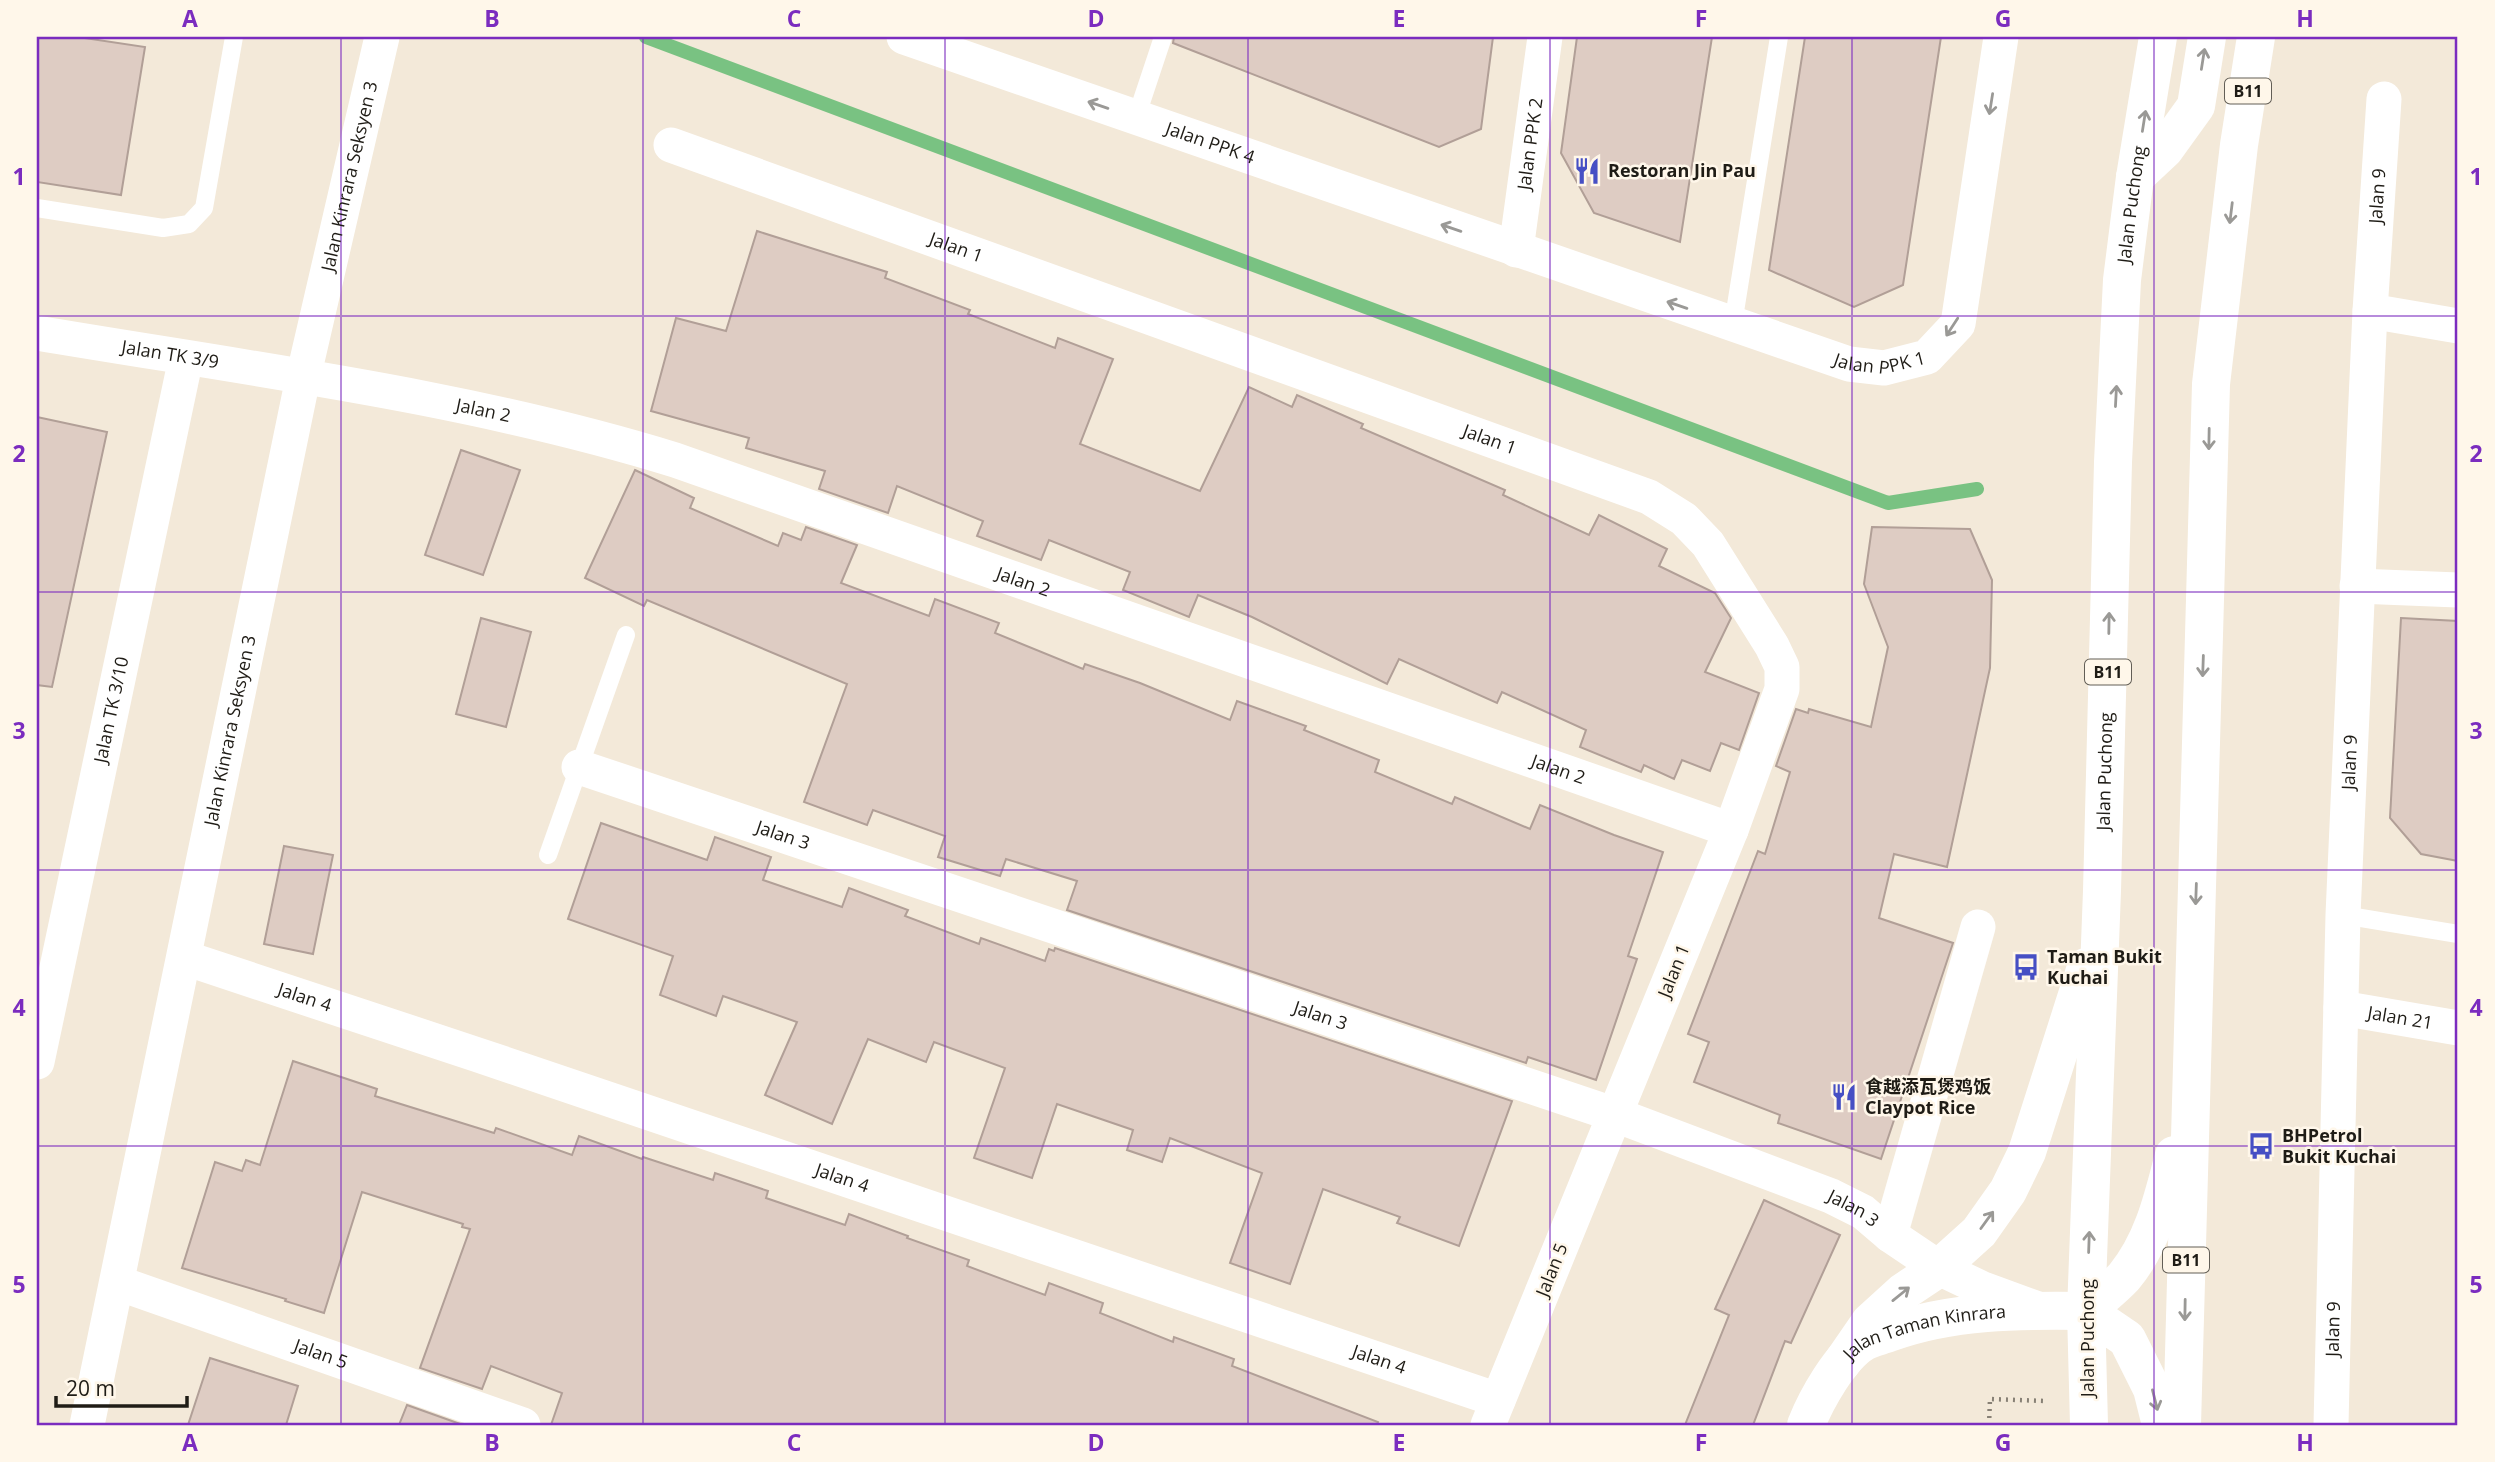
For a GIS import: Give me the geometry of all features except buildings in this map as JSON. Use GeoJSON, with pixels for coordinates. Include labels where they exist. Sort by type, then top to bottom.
{"type":"FeatureCollection","features":[{"type":"Feature","properties":{"kind":"main road","name":"Jalan Puchong"},"geometry":{"type":"LineString","coordinates":[[2088,1414],[2086,1311],[2102,891],[2113,462],[2122,280],[2135,177],[2158,37]]}},
{"type":"Feature","properties":{"kind":"main road"},"geometry":{"type":"LineString","coordinates":[[2135,177],[2165,149],[2196,106],[2207,37]]}},
{"type":"Feature","properties":{"kind":"main road","name":"B11"},"geometry":{"type":"LineString","coordinates":[[2182,1425],[2211,384],[2239,145],[2256,37]]}},
{"type":"Feature","properties":{"kind":"main road"},"geometry":{"type":"LineString","coordinates":[[2239,145],[2261,63],[2279,37]]}},
{"type":"Feature","properties":{"kind":"main road"},"geometry":{"type":"LineString","coordinates":[[1841,1364],[1870,1322],[1903,1292],[1939,1268],[1979,1232],[2008,1191],[2027,1152],[2083,978],[2102,891]]}},
{"type":"Feature","properties":{"kind":"main road"},"geometry":{"type":"LineString","coordinates":[[2161,1425],[2152,1389],[2127,1339],[2086,1311],[2123,1277],[2148,1239],[2162,1204],[2190,1094]]}},
{"type":"Feature","properties":{"kind":"main road","name":"Jalan Taman Kinrara"},"geometry":{"type":"LineString","coordinates":[[1806,1425],[1841,1364],[1863,1343],[1911,1325],[1965,1315],[2041,1310],[2086,1311]]}},
{"type":"Feature","properties":{"kind":"street","name":"Jalan Kinrara Seksyen 3"},"geometry":{"type":"LineString","coordinates":[[87,1425],[303,377],[382,37]]}},
{"type":"Feature","properties":{"kind":"street","name":"Jalan PPK 4"},"geometry":{"type":"LineString","coordinates":[[904,37],[1516,250]]}},
{"type":"Feature","properties":{"kind":"street","name":"Jalan PPK 2"},"geometry":{"type":"LineString","coordinates":[[1516,250],[1545,37]]}},
{"type":"Feature","properties":{"kind":"street","name":"Jalan PPK 1"},"geometry":{"type":"LineString","coordinates":[[1516,250],[1849,364],[1884,368],[1927,358],[1958,324],[2001,37]]}},
{"type":"Feature","properties":{"kind":"street","name":"Jalan 9"},"geometry":{"type":"LineString","coordinates":[[2331,1425],[2343,915],[2370,311],[2384,99]]}},
{"type":"Feature","properties":{"kind":"street","name":"Jalan 1"},"geometry":{"type":"LineString","coordinates":[[671,145],[1650,498],[1684,519],[1708,544],[1772,646],[1782,667],[1782,689],[1731,830],[1616,1115]]}},
{"type":"Feature","properties":{"kind":"street"},"geometry":{"type":"LineString","coordinates":[[2370,311],[2458,326]]}},
{"type":"Feature","properties":{"kind":"street","name":"Jalan TK 3/9"},"geometry":{"type":"LineString","coordinates":[[37,333],[303,377]]}},
{"type":"Feature","properties":{"kind":"street","name":"Jalan TK 3/10"},"geometry":{"type":"LineString","coordinates":[[37,1062],[42,1010],[186,358]]}},
{"type":"Feature","properties":{"kind":"street","name":"Jalan 2"},"geometry":{"type":"LineString","coordinates":[[303,377],[499,413],[604,438],[676,460],[1731,830]]}},
{"type":"Feature","properties":{"kind":"street"},"geometry":{"type":"LineString","coordinates":[[2357,586],[2458,590]]}},
{"type":"Feature","properties":{"kind":"street","name":"Jalan 3"},"geometry":{"type":"LineString","coordinates":[[579,767],[1616,1115],[1831,1196],[1864,1212],[1890,1235],[1939,1268],[1983,1289],[2041,1310]]}},
{"type":"Feature","properties":{"kind":"street"},"geometry":{"type":"LineString","coordinates":[[1890,1235],[1978,927]]}},
{"type":"Feature","properties":{"kind":"street","name":"Jalan 4"},"geometry":{"type":"LineString","coordinates":[[185,958],[491,1059],[1493,1413]]}},
{"type":"Feature","properties":{"kind":"street","name":"Jalan 21"},"geometry":{"type":"LineString","coordinates":[[2342,1008],[2458,1028]]}},
{"type":"Feature","properties":{"kind":"street","name":"Jalan 5"},"geometry":{"type":"LineString","coordinates":[[1493,1413],[1616,1115]]}},
{"type":"Feature","properties":{"kind":"street","name":"Jalan 5"},"geometry":{"type":"LineString","coordinates":[[118,1283],[523,1425]]}},
{"type":"Feature","properties":{"kind":"lane"},"geometry":{"type":"LineString","coordinates":[[37,208],[163,228],[189,224],[204,208],[233,37]]}},
{"type":"Feature","properties":{"kind":"lane"},"geometry":{"type":"LineString","coordinates":[[1136,118],[1163,37]]}},
{"type":"Feature","properties":{"kind":"lane"},"geometry":{"type":"LineString","coordinates":[[1733,324],[1779,37]]}},
{"type":"Feature","properties":{"kind":"lane"},"geometry":{"type":"LineString","coordinates":[[548,855],[626,635]]}},
{"type":"Feature","properties":{"kind":"lane"},"geometry":{"type":"LineString","coordinates":[[2343,915],[2458,934]]}},
{"type":"Feature","properties":{"kind":"path"},"geometry":{"type":"LineString","coordinates":[[1989,1425],[1990,1399],[2088,1414]]}},
{"type":"Feature","properties":{"kind":"waterway"},"geometry":{"type":"LineString","coordinates":[[646,37],[1888,503],[1977,489]]}},
{"type":"Feature","properties":{"kind":"place","name":"Restoran Jin Pau"},"geometry":{"type":"Point","coordinates":[1587,171]}},
{"type":"Feature","properties":{"kind":"place","name":"Taman Bukit Kuchai"},"geometry":{"type":"Point","coordinates":[2026,967]}},
{"type":"Feature","properties":{"kind":"place","name":"食越添瓦煲鸡饭 Claypot Rice"},"geometry":{"type":"Point","coordinates":[1844,1097]}},
{"type":"Feature","properties":{"kind":"place","name":"BHPetrol Bukit Kuchai"},"geometry":{"type":"Point","coordinates":[2261,1146]}}]}
